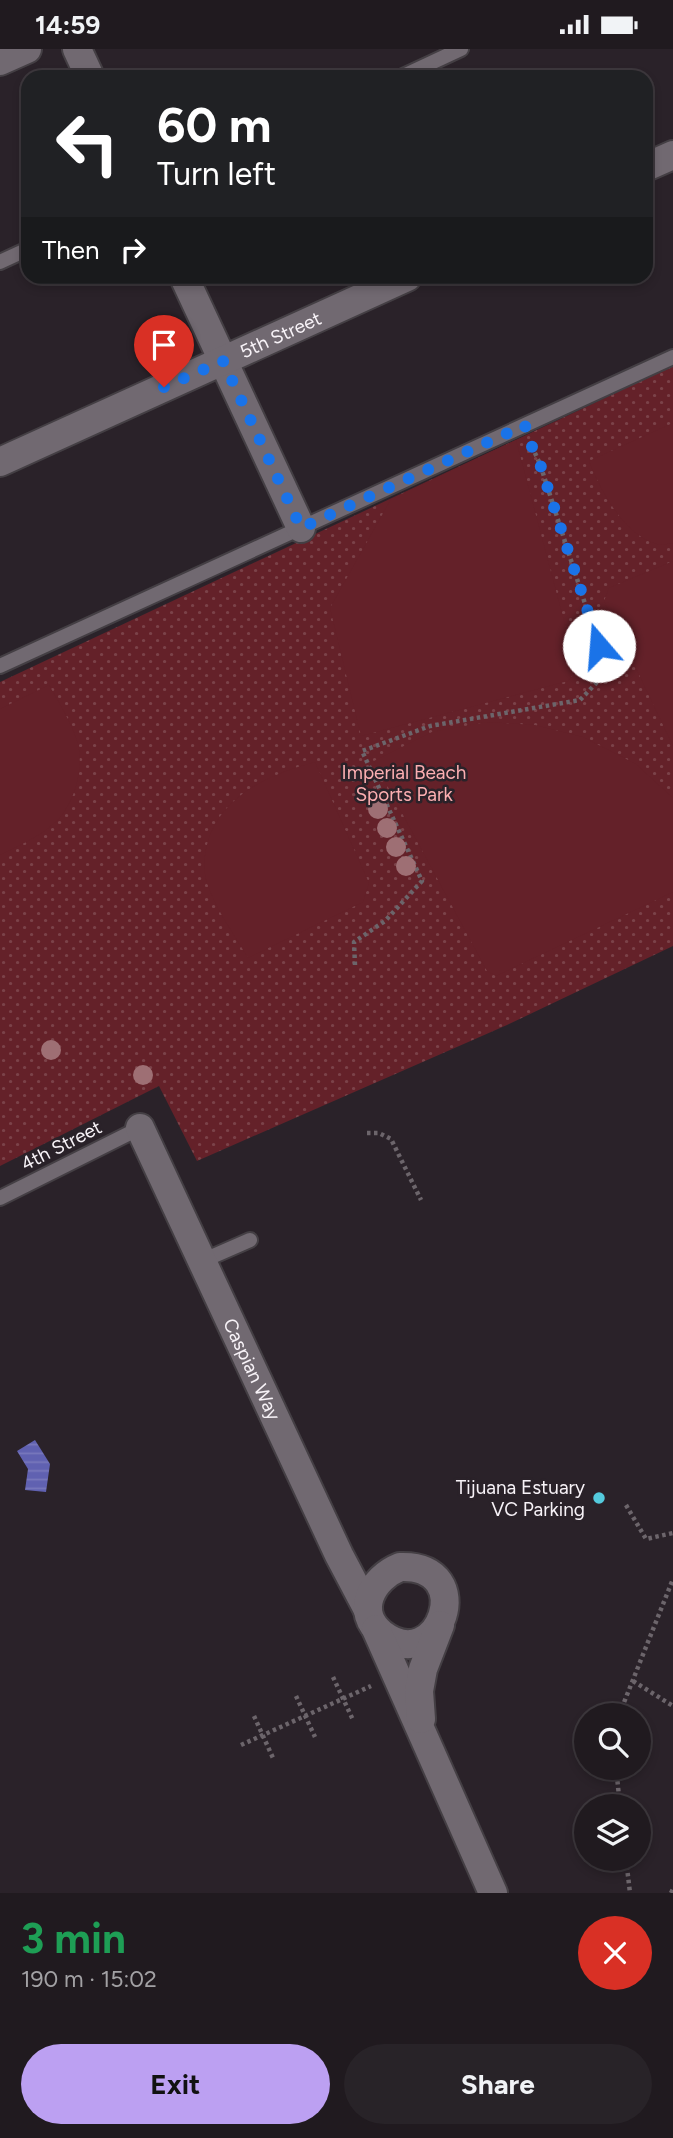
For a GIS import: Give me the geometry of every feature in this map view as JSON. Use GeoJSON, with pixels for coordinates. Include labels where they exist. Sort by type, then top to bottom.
{"type":"FeatureCollection","features":[{"type":"Feature","properties":{"kind":"street"},"geometry":{"type":"LineString","coordinates":[[0,61],[27,49]]}},
{"type":"Feature","properties":{"kind":"street"},"geometry":{"type":"LineString","coordinates":[[77,49],[87,70]]}},
{"type":"Feature","properties":{"kind":"street"},"geometry":{"type":"LineString","coordinates":[[653,164],[673,155]]}},
{"type":"Feature","properties":{"kind":"street"},"geometry":{"type":"LineString","coordinates":[[187,284],[301,528]]}},
{"type":"Feature","properties":{"kind":"street","name":"5th Street"},"geometry":{"type":"LineString","coordinates":[[0,462],[392,284]]}},
{"type":"Feature","properties":{"kind":"street","name":"Caspian Way"},"geometry":{"type":"LineString","coordinates":[[140,1128],[339,1555],[372,1620],[493,1893]]}},
{"type":"Feature","properties":{"kind":"street","name":"Caspian Way"},"geometry":{"type":"LineString","coordinates":[[372,1620],[371,1592],[387,1572],[400,1567],[425,1571],[435,1579],[442,1590],[446,1601],[445,1614],[423,1669],[419,1691],[423,1739]]}},
{"type":"Feature","properties":{"kind":"street"},"geometry":{"type":"LineString","coordinates":[[372,1620],[397,1642],[410,1643],[422,1641],[440,1625]]}},
{"type":"Feature","properties":{"kind":"lane"},"geometry":{"type":"LineString","coordinates":[[416,70],[461,49]]}},
{"type":"Feature","properties":{"kind":"lane"},"geometry":{"type":"LineString","coordinates":[[0,262],[21,252]]}},
{"type":"Feature","properties":{"kind":"lane"},"geometry":{"type":"LineString","coordinates":[[0,666],[673,357]]}},
{"type":"Feature","properties":{"kind":"lane","name":"4th Street"},"geometry":{"type":"LineString","coordinates":[[0,1198],[140,1128]]}},
{"type":"Feature","properties":{"kind":"lane"},"geometry":{"type":"LineString","coordinates":[[202,1261],[250,1240]]}},
{"type":"Feature","properties":{"kind":"path"},"geometry":{"type":"LineString","coordinates":[[355,965],[354,942],[385,921],[422,881],[362,751],[430,726],[580,700],[607,672],[525,425]]}},
{"type":"Feature","properties":{"kind":"path"},"geometry":{"type":"LineString","coordinates":[[367,1133],[379,1133],[391,1139],[421,1200]]}},
{"type":"Feature","properties":{"kind":"path"},"geometry":{"type":"LineString","coordinates":[[626,1504],[646,1539],[673,1534]]}},
{"type":"Feature","properties":{"kind":"path"},"geometry":{"type":"LineString","coordinates":[[624,1703],[673,1579]]}},
{"type":"Feature","properties":{"kind":"path"},"geometry":{"type":"LineString","coordinates":[[333,1677],[353,1720]]}},
{"type":"Feature","properties":{"kind":"path"},"geometry":{"type":"LineString","coordinates":[[633,1682],[673,1706]]}},
{"type":"Feature","properties":{"kind":"path"},"geometry":{"type":"LineString","coordinates":[[241,1745],[371,1686]]}},
{"type":"Feature","properties":{"kind":"path"},"geometry":{"type":"LineString","coordinates":[[296,1696],[315,1737]]}},
{"type":"Feature","properties":{"kind":"path"},"geometry":{"type":"LineString","coordinates":[[254,1716],[274,1758]]}},
{"type":"Feature","properties":{"kind":"path"},"geometry":{"type":"LineString","coordinates":[[627,1871],[630,1893]]}},
{"type":"Feature","properties":{"kind":"green space","name":"Imperial Beach Sports Park"},"geometry":{"type":"Polygon","coordinates":[[[673,366],[673,946],[507,1025],[197,1161],[159,1086],[0,1166],[0,682],[673,366]]]}},
{"type":"Feature","properties":{"kind":"green space"},"geometry":{"type":"Polygon","coordinates":[[[673,423],[673,543],[659,544],[645,539],[624,522],[600,485],[589,461],[673,423]]]}},
{"type":"Feature","properties":{"kind":"green space"},"geometry":{"type":"Polygon","coordinates":[[[516,440],[577,670],[568,681],[361,736],[330,608],[391,499],[516,440]]]}},
{"type":"Feature","properties":{"kind":"green space"},"geometry":{"type":"Polygon","coordinates":[[[673,561],[673,746],[604,601],[609,588],[673,561]]]}},
{"type":"Feature","properties":{"kind":"green space"},"geometry":{"type":"Polygon","coordinates":[[[49,685],[78,744],[80,766],[76,788],[66,809],[52,825],[34,838],[0,855],[0,709],[49,685]]]}},
{"type":"Feature","properties":{"kind":"green space"},"geometry":{"type":"Polygon","coordinates":[[[487,722],[535,725],[583,737],[636,764],[673,798],[673,892],[496,976],[487,971],[374,761],[432,732],[487,722]]]}},
{"type":"Feature","properties":{"kind":"green space"},"geometry":{"type":"Polygon","coordinates":[[[315,762],[369,883],[363,902],[248,958],[220,912],[207,883],[204,862],[208,841],[225,811],[251,788],[282,773],[315,762]]]}},
{"type":"Feature","properties":{"kind":"shaded area"},"geometry":{"type":"Polygon","coordinates":[[[35,1440],[50,1464],[46,1492],[25,1490],[28,1469],[17,1451],[35,1440]]]}},
{"type":"Feature","properties":{"kind":"place","name":"Tijuana Estuary VC Parking"},"geometry":{"type":"Point","coordinates":[599,1498]}},
{"type":"Feature","properties":{"kind":"route"},"geometry":{"type":"LineString","coordinates":[[164,387],[223,361],[301,528],[525,425],[599,646]]}}]}
